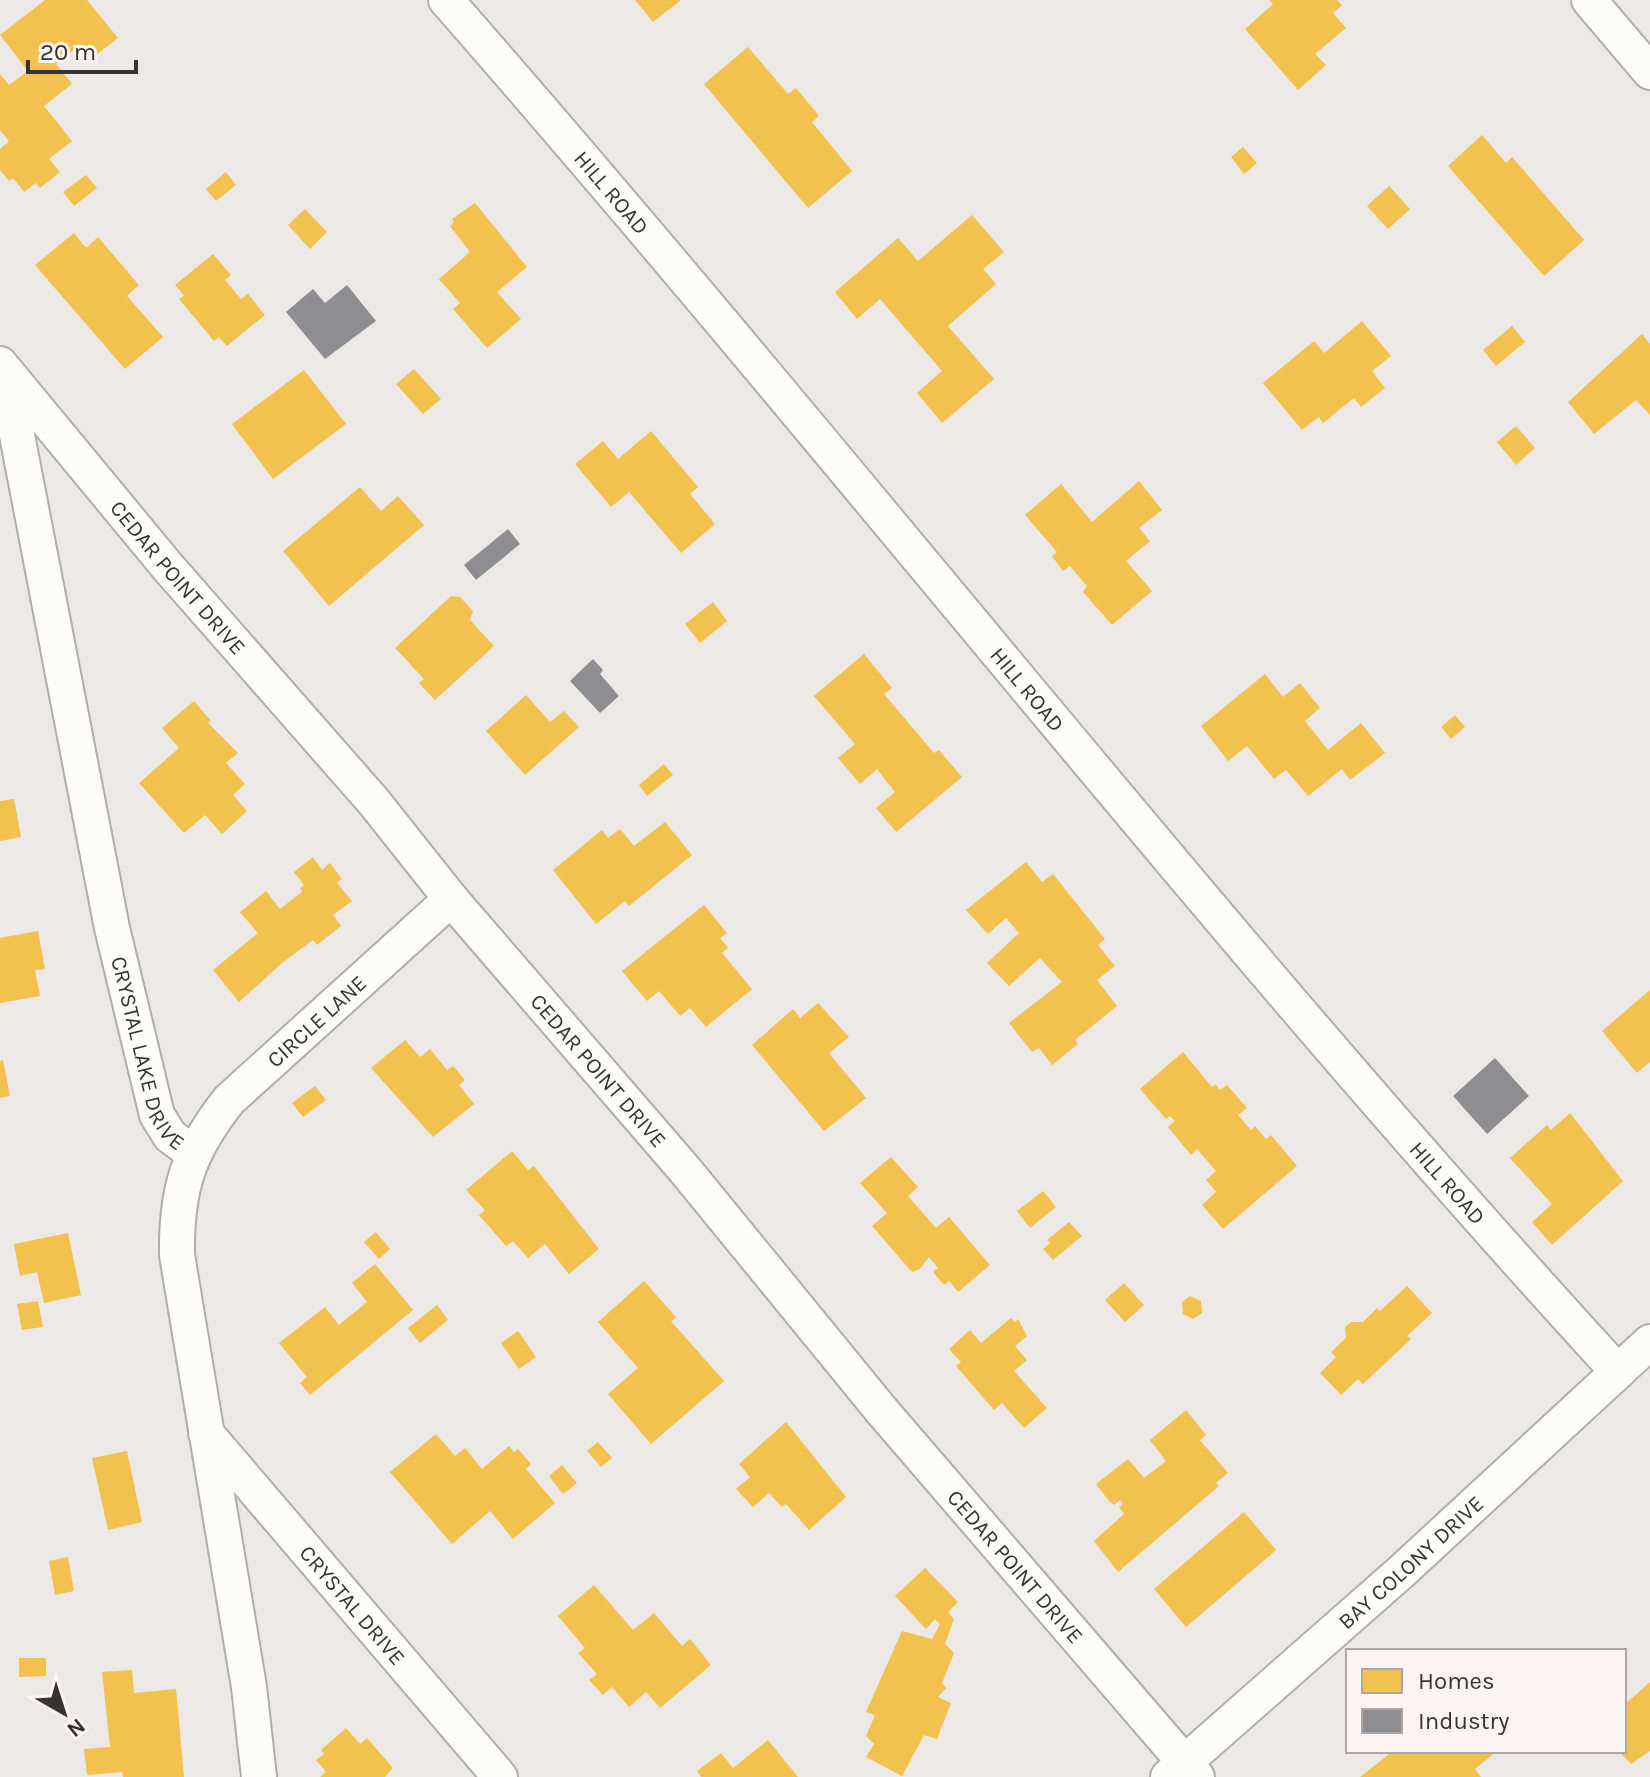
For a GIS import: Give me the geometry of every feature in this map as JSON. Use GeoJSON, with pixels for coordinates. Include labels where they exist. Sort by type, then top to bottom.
{"type":"FeatureCollection","features":[{"type":"Feature","properties":{"kind":"street","name":"HILL ROAD"},"geometry":{"type":"LineString","coordinates":[[446,0],[564,135],[1067,739],[1525,1271],[1618,1372]]}},
{"type":"Feature","properties":{"kind":"street"},"geometry":{"type":"LineString","coordinates":[[1589,0],[1650,72]]}},
{"type":"Feature","properties":{"kind":"street","name":"CEDAR POINT DRIVE"},"geometry":{"type":"LineString","coordinates":[[2,367],[167,566],[374,802],[451,899],[685,1170],[1183,1772]]}},
{"type":"Feature","properties":{"kind":"street","name":"CRYSTAL LAKE DRIVE"},"geometry":{"type":"LineString","coordinates":[[2,367],[112,928],[157,1115],[170,1136],[193,1153],[176,1215],[177,1255],[249,1687],[259,1777]]}},
{"type":"Feature","properties":{"kind":"street","name":"CIRCLE LANE"},"geometry":{"type":"LineString","coordinates":[[193,1153],[229,1100],[451,899]]}},
{"type":"Feature","properties":{"kind":"street","name":"BAY COLONY DRIVE"},"geometry":{"type":"LineString","coordinates":[[1183,1772],[1650,1342]]}},
{"type":"Feature","properties":{"kind":"street","name":"CRYSTAL DRIVE"},"geometry":{"type":"LineString","coordinates":[[206,1432],[500,1777]]}},
{"type":"Feature","properties":{"kind":"building: Homes"},"geometry":{"type":"Polygon","coordinates":[[[45,0],[87,0],[118,38],[92,58],[80,45],[56,64],[72,84],[44,106],[72,141],[49,159],[60,172],[40,188],[36,183],[24,192],[13,178],[9,181],[0,170],[0,149],[9,141],[0,130],[0,74],[9,85],[28,71],[0,35],[45,0]]]}},
{"type":"Feature","properties":{"kind":"building: Homes"},"geometry":{"type":"Polygon","coordinates":[[[635,0],[681,0],[653,22],[635,0]]]}},
{"type":"Feature","properties":{"kind":"building: Homes"},"geometry":{"type":"Polygon","coordinates":[[[1269,0],[1337,0],[1342,5],[1333,13],[1346,28],[1315,54],[1326,65],[1298,90],[1245,29],[1273,4],[1269,0]]]}},
{"type":"Feature","properties":{"kind":"building: Homes"},"geometry":{"type":"Polygon","coordinates":[[[748,47],[788,94],[796,88],[819,116],[812,122],[852,171],[808,208],[704,84],[748,47]]]}},
{"type":"Feature","properties":{"kind":"building: Homes"},"geometry":{"type":"Polygon","coordinates":[[[1482,135],[1506,163],[1512,157],[1584,240],[1544,276],[1448,166],[1482,135]]]}},
{"type":"Feature","properties":{"kind":"building: Homes"},"geometry":{"type":"Polygon","coordinates":[[[1243,147],[1257,163],[1244,174],[1231,157],[1243,147]]]}},
{"type":"Feature","properties":{"kind":"building: Homes"},"geometry":{"type":"Polygon","coordinates":[[[226,172],[236,185],[216,201],[206,189],[226,172]]]}},
{"type":"Feature","properties":{"kind":"building: Homes"},"geometry":{"type":"Polygon","coordinates":[[[86,175],[97,188],[74,206],[63,192],[86,175]]]}},
{"type":"Feature","properties":{"kind":"building: Homes"},"geometry":{"type":"Polygon","coordinates":[[[1389,186],[1410,209],[1388,229],[1367,206],[1389,186]]]}},
{"type":"Feature","properties":{"kind":"building: Homes"},"geometry":{"type":"Polygon","coordinates":[[[475,203],[527,267],[497,292],[521,319],[487,348],[453,309],[460,303],[439,279],[470,252],[450,226],[454,222],[452,219],[475,203]]]}},
{"type":"Feature","properties":{"kind":"building: Homes"},"geometry":{"type":"Polygon","coordinates":[[[305,209],[327,232],[310,249],[288,225],[305,209]]]}},
{"type":"Feature","properties":{"kind":"building: Homes"},"geometry":{"type":"Polygon","coordinates":[[[972,215],[1004,252],[983,269],[996,284],[948,326],[994,379],[942,423],[917,393],[942,371],[880,299],[857,319],[835,292],[898,238],[918,261],[972,215]]]}},
{"type":"Feature","properties":{"kind":"building: Homes"},"geometry":{"type":"Polygon","coordinates":[[[74,233],[86,248],[98,237],[139,285],[127,296],[163,337],[125,369],[35,265],[74,233]]]}},
{"type":"Feature","properties":{"kind":"building: Homes"},"geometry":{"type":"Polygon","coordinates":[[[213,254],[231,275],[225,280],[241,299],[248,294],[265,315],[227,346],[219,337],[214,341],[179,299],[184,296],[175,285],[213,254]]]}},
{"type":"Feature","properties":{"kind":"building: Homes"},"geometry":{"type":"Polygon","coordinates":[[[1362,321],[1391,356],[1372,371],[1385,388],[1361,407],[1354,398],[1323,423],[1319,417],[1302,430],[1263,383],[1314,341],[1324,353],[1362,321]]]}},
{"type":"Feature","properties":{"kind":"building: Homes"},"geometry":{"type":"Polygon","coordinates":[[[1512,326],[1525,342],[1496,366],[1483,350],[1512,326]]]}},
{"type":"Feature","properties":{"kind":"building: Homes"},"geometry":{"type":"Polygon","coordinates":[[[1642,334],[1650,344],[1650,415],[1636,400],[1594,434],[1568,402],[1642,334]]]}},
{"type":"Feature","properties":{"kind":"building: Homes"},"geometry":{"type":"Polygon","coordinates":[[[414,369],[441,399],[423,414],[396,384],[414,369]]]}},
{"type":"Feature","properties":{"kind":"building: Homes"},"geometry":{"type":"Polygon","coordinates":[[[304,370],[346,424],[273,479],[232,424],[304,370]]]}},
{"type":"Feature","properties":{"kind":"building: Homes"},"geometry":{"type":"Polygon","coordinates":[[[1516,426],[1535,448],[1516,465],[1497,442],[1516,426]]]}},
{"type":"Feature","properties":{"kind":"building: Homes"},"geometry":{"type":"Polygon","coordinates":[[[651,431],[698,487],[690,494],[715,524],[681,553],[629,492],[611,507],[575,464],[603,441],[618,459],[651,431]]]}},
{"type":"Feature","properties":{"kind":"building: Homes"},"geometry":{"type":"Polygon","coordinates":[[[1139,481],[1162,510],[1139,528],[1150,541],[1126,561],[1152,591],[1112,625],[1083,592],[1087,586],[1070,566],[1063,571],[1052,556],[1057,552],[1025,515],[1061,484],[1092,522],[1139,481]]]}},
{"type":"Feature","properties":{"kind":"building: Homes"},"geometry":{"type":"Polygon","coordinates":[[[360,487],[381,511],[398,496],[424,525],[329,606],[283,551],[360,487]]]}},
{"type":"Feature","properties":{"kind":"building: Homes"},"geometry":{"type":"Polygon","coordinates":[[[451,596],[460,597],[473,611],[470,620],[494,646],[435,700],[419,683],[424,679],[395,648],[451,596]]]}},
{"type":"Feature","properties":{"kind":"building: Homes"},"geometry":{"type":"Polygon","coordinates":[[[713,602],[727,621],[700,643],[685,624],[713,602]]]}},
{"type":"Feature","properties":{"kind":"building: Homes"},"geometry":{"type":"Polygon","coordinates":[[[864,654],[892,688],[884,694],[934,753],[939,750],[962,777],[896,832],[876,808],[895,792],[877,769],[860,784],[838,758],[855,744],[814,696],[864,654]]]}},
{"type":"Feature","properties":{"kind":"building: Homes"},"geometry":{"type":"Polygon","coordinates":[[[1265,674],[1283,697],[1300,683],[1320,708],[1305,721],[1328,750],[1361,723],[1385,753],[1350,780],[1342,769],[1308,796],[1286,770],[1274,779],[1247,746],[1228,761],[1201,726],[1265,674]]]}},
{"type":"Feature","properties":{"kind":"building: Homes"},"geometry":{"type":"Polygon","coordinates":[[[526,695],[550,722],[564,711],[579,727],[525,775],[486,731],[526,695]]]}},
{"type":"Feature","properties":{"kind":"building: Homes"},"geometry":{"type":"Polygon","coordinates":[[[194,701],[211,721],[208,723],[238,753],[226,763],[245,784],[233,795],[247,811],[222,834],[205,815],[184,833],[139,783],[179,748],[162,728],[194,701]]]}},
{"type":"Feature","properties":{"kind":"building: Homes"},"geometry":{"type":"Polygon","coordinates":[[[1455,715],[1465,727],[1451,739],[1441,727],[1455,715]]]}},
{"type":"Feature","properties":{"kind":"building: Homes"},"geometry":{"type":"Polygon","coordinates":[[[664,764],[673,775],[647,796],[639,785],[664,764]]]}},
{"type":"Feature","properties":{"kind":"building: Homes"},"geometry":{"type":"Polygon","coordinates":[[[14,799],[21,837],[0,841],[0,801],[14,799]]]}},
{"type":"Feature","properties":{"kind":"building: Homes"},"geometry":{"type":"Polygon","coordinates":[[[665,822],[692,855],[629,906],[625,901],[596,924],[553,870],[602,830],[608,838],[620,829],[634,846],[665,822]]]}},
{"type":"Feature","properties":{"kind":"building: Homes"},"geometry":{"type":"Polygon","coordinates":[[[313,857],[322,870],[330,863],[342,879],[337,883],[352,901],[333,915],[341,926],[317,945],[313,940],[282,963],[239,1002],[213,970],[258,933],[240,912],[266,891],[280,909],[302,892],[300,888],[304,885],[294,872],[313,857]]]}},
{"type":"Feature","properties":{"kind":"building: Homes"},"geometry":{"type":"Polygon","coordinates":[[[1026,862],[1042,882],[1053,874],[1105,939],[1098,945],[1115,966],[1097,980],[1117,1006],[1075,1040],[1078,1044],[1052,1065],[1039,1048],[1032,1052],[1009,1023],[1062,982],[1040,958],[1009,986],[987,963],[1019,933],[1006,918],[988,934],[966,910],[1026,862]]]}},
{"type":"Feature","properties":{"kind":"building: Homes"},"geometry":{"type":"Polygon","coordinates":[[[704,905],[727,933],[720,938],[728,948],[722,953],[752,989],[706,1027],[690,1008],[680,1016],[659,991],[647,1001],[622,971],[704,905]]]}},
{"type":"Feature","properties":{"kind":"building: Homes"},"geometry":{"type":"Polygon","coordinates":[[[38,931],[45,969],[35,970],[40,996],[0,1003],[0,938],[38,931]]]}},
{"type":"Feature","properties":{"kind":"building: Homes"},"geometry":{"type":"Polygon","coordinates":[[[1650,990],[1650,1062],[1637,1073],[1602,1031],[1650,990]]]}},
{"type":"Feature","properties":{"kind":"building: Homes"},"geometry":{"type":"Polygon","coordinates":[[[818,1003],[849,1037],[829,1053],[866,1098],[824,1131],[752,1045],[793,1009],[800,1018],[818,1003]]]}},
{"type":"Feature","properties":{"kind":"building: Homes"},"geometry":{"type":"Polygon","coordinates":[[[405,1040],[420,1057],[430,1049],[447,1070],[453,1066],[465,1080],[459,1085],[474,1104],[433,1137],[371,1068],[405,1040]]]}},
{"type":"Feature","properties":{"kind":"building: Homes"},"geometry":{"type":"Polygon","coordinates":[[[1183,1052],[1212,1087],[1215,1084],[1220,1090],[1227,1085],[1247,1108],[1238,1115],[1251,1130],[1255,1126],[1266,1139],[1271,1135],[1297,1166],[1223,1229],[1202,1205],[1216,1192],[1206,1180],[1216,1171],[1197,1149],[1191,1155],[1168,1127],[1175,1121],[1170,1116],[1166,1119],[1140,1089],[1183,1052]]]}},
{"type":"Feature","properties":{"kind":"building: Homes"},"geometry":{"type":"Polygon","coordinates":[[[3,1060],[10,1096],[0,1098],[0,1061],[3,1060]]]}},
{"type":"Feature","properties":{"kind":"building: Homes"},"geometry":{"type":"Polygon","coordinates":[[[315,1086],[326,1100],[303,1117],[292,1103],[315,1086]]]}},
{"type":"Feature","properties":{"kind":"building: Homes"},"geometry":{"type":"Polygon","coordinates":[[[1570,1113],[1623,1181],[1552,1245],[1532,1222],[1552,1204],[1510,1158],[1547,1125],[1551,1130],[1570,1113]]]}},
{"type":"Feature","properties":{"kind":"building: Homes"},"geometry":{"type":"Polygon","coordinates":[[[512,1151],[528,1170],[534,1166],[599,1249],[569,1274],[545,1244],[528,1258],[513,1241],[506,1246],[479,1215],[485,1210],[466,1190],[512,1151]]]}},
{"type":"Feature","properties":{"kind":"building: Homes"},"geometry":{"type":"Polygon","coordinates":[[[891,1157],[918,1187],[908,1196],[936,1228],[949,1217],[990,1265],[958,1292],[949,1281],[944,1285],[933,1272],[938,1268],[929,1257],[920,1269],[912,1272],[872,1226],[887,1213],[860,1183],[891,1157]]]}},
{"type":"Feature","properties":{"kind":"building: Homes"},"geometry":{"type":"Polygon","coordinates":[[[1043,1191],[1056,1207],[1030,1228],[1017,1211],[1043,1191]]]}},
{"type":"Feature","properties":{"kind":"building: Homes"},"geometry":{"type":"Polygon","coordinates":[[[1069,1222],[1082,1236],[1053,1260],[1043,1249],[1050,1243],[1047,1240],[1069,1222]]]}},
{"type":"Feature","properties":{"kind":"building: Homes"},"geometry":{"type":"Polygon","coordinates":[[[376,1232],[390,1249],[379,1259],[364,1242],[376,1232]]]}},
{"type":"Feature","properties":{"kind":"building: Homes"},"geometry":{"type":"Polygon","coordinates":[[[68,1233],[81,1295],[44,1303],[37,1272],[20,1276],[14,1244],[68,1233]]]}},
{"type":"Feature","properties":{"kind":"building: Homes"},"geometry":{"type":"Polygon","coordinates":[[[375,1264],[413,1310],[310,1395],[300,1383],[307,1377],[279,1343],[325,1307],[339,1325],[367,1302],[352,1283],[375,1264]]]}},
{"type":"Feature","properties":{"kind":"building: Homes"},"geometry":{"type":"Polygon","coordinates":[[[644,1281],[676,1317],[671,1321],[724,1381],[651,1444],[608,1394],[638,1368],[598,1322],[644,1281]]]}},
{"type":"Feature","properties":{"kind":"building: Homes"},"geometry":{"type":"Polygon","coordinates":[[[1124,1283],[1144,1305],[1125,1322],[1105,1300],[1124,1283]]]}},
{"type":"Feature","properties":{"kind":"building: Homes"},"geometry":{"type":"Polygon","coordinates":[[[1407,1286],[1432,1313],[1407,1336],[1411,1339],[1363,1384],[1358,1379],[1341,1395],[1320,1373],[1336,1357],[1331,1352],[1346,1338],[1345,1327],[1351,1322],[1363,1322],[1377,1308],[1380,1311],[1407,1286]]]}},
{"type":"Feature","properties":{"kind":"building: Homes"},"geometry":{"type":"Polygon","coordinates":[[[1190,1296],[1201,1301],[1202,1313],[1193,1319],[1183,1314],[1182,1302],[1190,1296]]]}},
{"type":"Feature","properties":{"kind":"building: Homes"},"geometry":{"type":"Polygon","coordinates":[[[38,1301],[43,1327],[22,1330],[17,1304],[38,1301]]]}},
{"type":"Feature","properties":{"kind":"building: Homes"},"geometry":{"type":"Polygon","coordinates":[[[437,1305],[448,1320],[420,1343],[408,1328],[437,1305]]]}},
{"type":"Feature","properties":{"kind":"building: Homes"},"geometry":{"type":"Polygon","coordinates":[[[1011,1318],[1015,1322],[1018,1319],[1027,1336],[1015,1346],[1027,1360],[1014,1371],[1047,1408],[1024,1428],[1002,1403],[994,1410],[956,1366],[961,1362],[949,1349],[970,1330],[981,1343],[1011,1318]]]}},
{"type":"Feature","properties":{"kind":"building: Homes"},"geometry":{"type":"Polygon","coordinates":[[[518,1331],[536,1357],[519,1369],[501,1343],[518,1331]]]}},
{"type":"Feature","properties":{"kind":"building: Homes"},"geometry":{"type":"Polygon","coordinates":[[[1186,1410],[1206,1435],[1200,1440],[1228,1473],[1216,1483],[1219,1486],[1118,1572],[1094,1541],[1124,1514],[1119,1507],[1123,1504],[1120,1500],[1114,1505],[1096,1484],[1128,1459],[1144,1478],[1166,1461],[1150,1440],[1186,1410]]]}},
{"type":"Feature","properties":{"kind":"building: Homes"},"geometry":{"type":"Polygon","coordinates":[[[786,1422],[846,1497],[809,1530],[786,1504],[782,1507],[769,1493],[753,1507],[736,1489],[750,1477],[739,1464],[786,1422]]]}},
{"type":"Feature","properties":{"kind":"building: Homes"},"geometry":{"type":"Polygon","coordinates":[[[436,1434],[455,1456],[465,1448],[482,1469],[509,1446],[514,1452],[518,1449],[531,1464],[526,1469],[555,1503],[513,1539],[490,1511],[452,1544],[390,1472],[436,1434]]]}},
{"type":"Feature","properties":{"kind":"building: Homes"},"geometry":{"type":"Polygon","coordinates":[[[598,1442],[612,1458],[601,1467],[587,1451],[598,1442]]]}},
{"type":"Feature","properties":{"kind":"building: Homes"},"geometry":{"type":"Polygon","coordinates":[[[127,1451],[142,1522],[108,1530],[92,1458],[127,1451]]]}},
{"type":"Feature","properties":{"kind":"building: Homes"},"geometry":{"type":"Polygon","coordinates":[[[562,1465],[577,1483],[563,1494],[549,1476],[562,1465]]]}},
{"type":"Feature","properties":{"kind":"building: Homes"},"geometry":{"type":"Polygon","coordinates":[[[1244,1512],[1276,1550],[1186,1627],[1154,1589],[1244,1512]]]}},
{"type":"Feature","properties":{"kind":"building: Homes"},"geometry":{"type":"Polygon","coordinates":[[[68,1557],[74,1591],[55,1595],[49,1561],[68,1557]]]}},
{"type":"Feature","properties":{"kind":"building: Homes"},"geometry":{"type":"Polygon","coordinates":[[[925,1568],[958,1602],[948,1612],[954,1619],[945,1644],[954,1653],[942,1683],[946,1688],[938,1697],[951,1703],[937,1739],[924,1735],[902,1776],[866,1757],[874,1744],[866,1736],[875,1715],[866,1712],[902,1631],[932,1639],[940,1624],[935,1619],[926,1629],[895,1596],[925,1568]]]}},
{"type":"Feature","properties":{"kind":"building: Homes"},"geometry":{"type":"Polygon","coordinates":[[[594,1585],[633,1630],[654,1613],[682,1646],[690,1639],[711,1665],[660,1708],[646,1692],[629,1707],[612,1687],[603,1695],[589,1680],[597,1674],[578,1653],[585,1648],[558,1616],[594,1585]]]}},
{"type":"Feature","properties":{"kind":"building: Homes"},"geometry":{"type":"Polygon","coordinates":[[[19,1658],[46,1658],[46,1676],[19,1677],[19,1658]]]}},
{"type":"Feature","properties":{"kind":"building: Homes"},"geometry":{"type":"Polygon","coordinates":[[[132,1670],[134,1693],[176,1689],[184,1777],[123,1777],[122,1772],[87,1775],[84,1749],[110,1747],[102,1672],[132,1670]]]}},
{"type":"Feature","properties":{"kind":"building: Homes"},"geometry":{"type":"Polygon","coordinates":[[[1650,1682],[1650,1751],[1631,1764],[1621,1753],[1626,1753],[1626,1703],[1650,1682]]]}},
{"type":"Feature","properties":{"kind":"building: Homes"},"geometry":{"type":"Polygon","coordinates":[[[346,1728],[360,1744],[367,1738],[393,1768],[385,1777],[320,1777],[326,1772],[316,1760],[324,1754],[321,1750],[346,1728]]]}},
{"type":"Feature","properties":{"kind":"building: Homes"},"geometry":{"type":"Polygon","coordinates":[[[768,1740],[798,1777],[701,1777],[697,1771],[721,1753],[733,1768],[768,1740]]]}},
{"type":"Feature","properties":{"kind":"building: Homes"},"geometry":{"type":"Polygon","coordinates":[[[1390,1753],[1495,1753],[1475,1769],[1481,1777],[1360,1777],[1390,1753]]]}},
{"type":"Feature","properties":{"kind":"building: Industry"},"geometry":{"type":"Polygon","coordinates":[[[347,285],[376,321],[325,359],[286,312],[313,289],[325,303],[347,285]]]}},
{"type":"Feature","properties":{"kind":"building: Industry"},"geometry":{"type":"Polygon","coordinates":[[[508,529],[520,544],[476,580],[464,565],[508,529]]]}},
{"type":"Feature","properties":{"kind":"building: Industry"},"geometry":{"type":"Polygon","coordinates":[[[593,659],[603,670],[600,674],[619,696],[600,713],[570,681],[593,659]]]}},
{"type":"Feature","properties":{"kind":"building: Industry"},"geometry":{"type":"Polygon","coordinates":[[[1495,1058],[1529,1096],[1487,1134],[1453,1096],[1495,1058]]]}}]}
